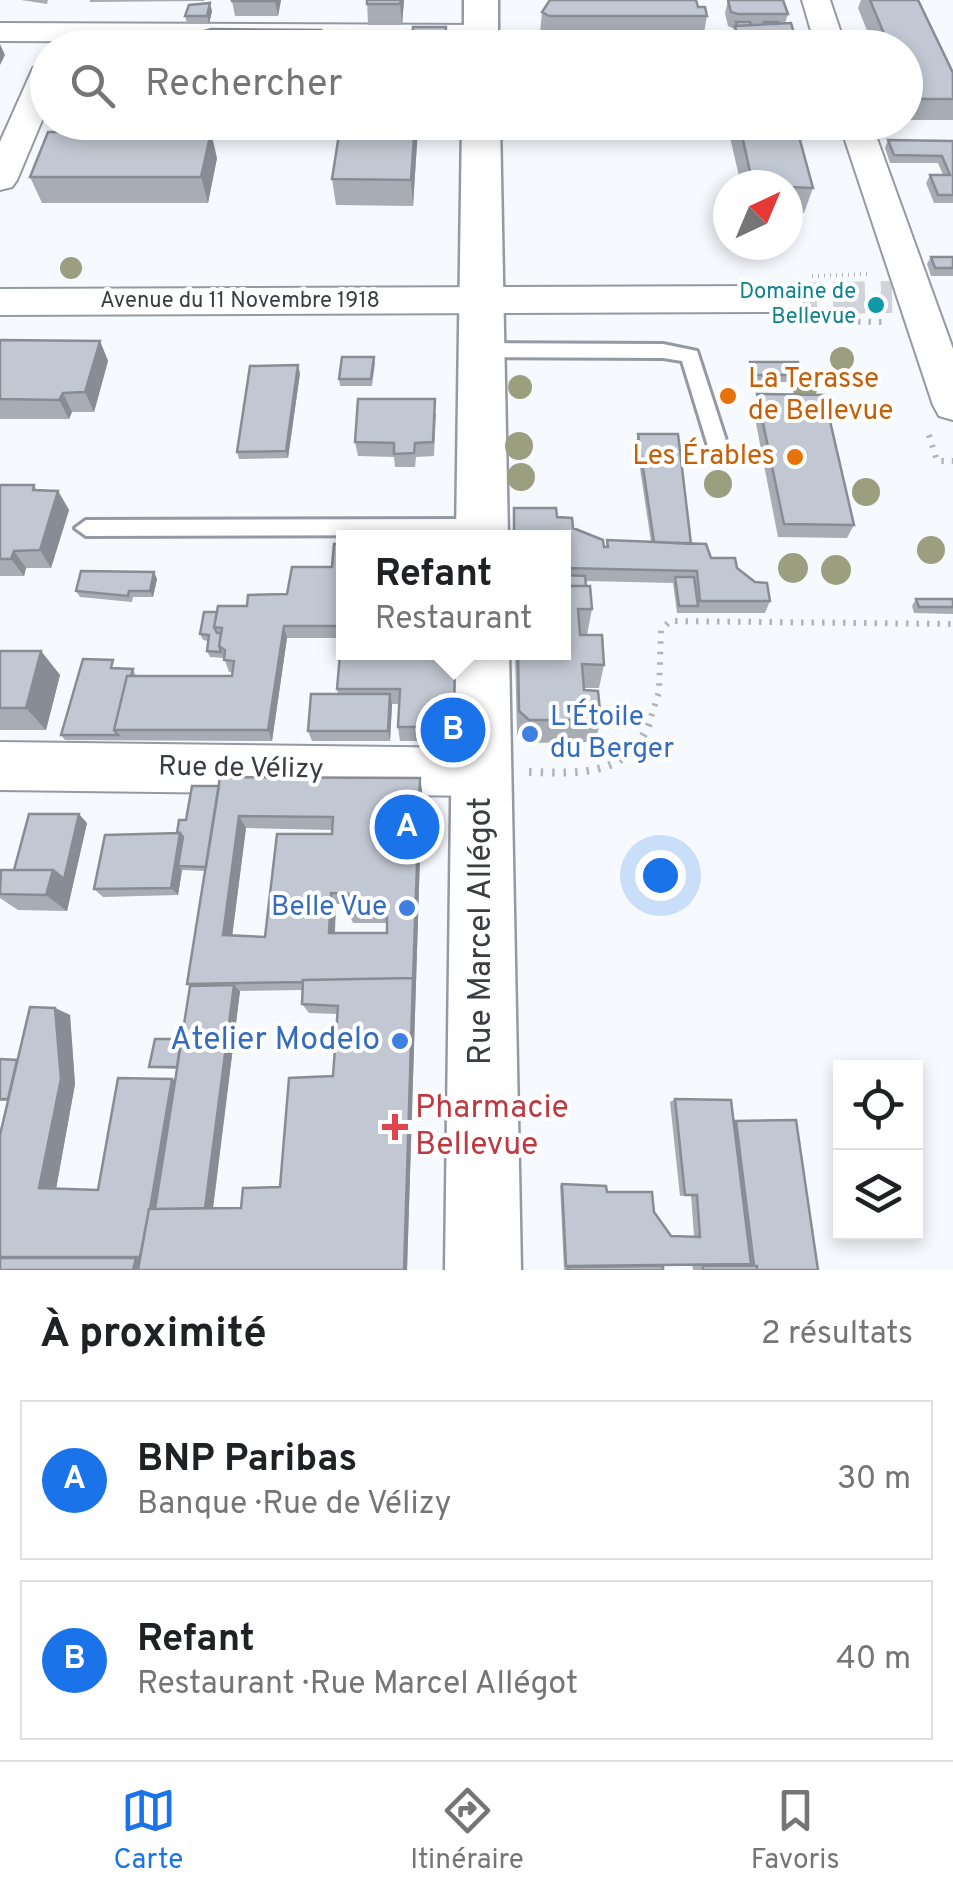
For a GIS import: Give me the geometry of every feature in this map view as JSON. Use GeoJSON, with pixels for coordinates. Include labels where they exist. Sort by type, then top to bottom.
{"type":"FeatureCollection","features":[{"type":"Feature","properties":{"kind":"main road"},"geometry":{"type":"LineString","coordinates":[[481,140],[482,530]]}},
{"type":"Feature","properties":{"kind":"main road","name":"Rue Marcel Allégot"},"geometry":{"type":"LineString","coordinates":[[482,660],[483,1270]]}},
{"type":"Feature","properties":{"kind":"street"},"geometry":{"type":"LineString","coordinates":[[64,30],[77,0]]}},
{"type":"Feature","properties":{"kind":"street"},"geometry":{"type":"LineString","coordinates":[[816,0],[826,30]]}},
{"type":"Feature","properties":{"kind":"street"},"geometry":{"type":"LineString","coordinates":[[385,30],[482,27]]}},
{"type":"Feature","properties":{"kind":"street"},"geometry":{"type":"LineString","coordinates":[[0,32],[30,36]]}},
{"type":"Feature","properties":{"kind":"street"},"geometry":{"type":"LineString","coordinates":[[0,180],[30,110]]}},
{"type":"Feature","properties":{"kind":"street"},"geometry":{"type":"LineString","coordinates":[[860,140],[904,297],[953,405]]}},
{"type":"Feature","properties":{"kind":"street"},"geometry":{"type":"LineString","coordinates":[[904,297],[953,299]]}},
{"type":"Feature","properties":{"kind":"street","name":"Avenue du 11 Novembre 1918"},"geometry":{"type":"LineString","coordinates":[[0,302],[785,299]]}},
{"type":"Feature","properties":{"kind":"street","name":"Rue de Vélizy"},"geometry":{"type":"LineString","coordinates":[[0,766],[481,772]]}},
{"type":"Feature","properties":{"kind":"lane"},"geometry":{"type":"LineString","coordinates":[[483,350],[663,351],[690,356],[721,456]]}},
{"type":"Feature","properties":{"kind":"lane"},"geometry":{"type":"LineString","coordinates":[[86,528],[336,531]]}},
{"type":"Feature","properties":{"kind":"path"},"geometry":{"type":"LineString","coordinates":[[481,772],[600,771],[641,745],[664,674],[661,630],[670,621],[953,624]]}},
{"type":"Feature","properties":{"kind":"building"},"geometry":{"type":"Polygon","coordinates":[[[367,0],[401,0],[400,4],[367,4],[367,0]]]}},
{"type":"Feature","properties":{"kind":"building"},"geometry":{"type":"Polygon","coordinates":[[[550,0],[696,0],[698,7],[705,7],[707,16],[549,16],[542,12],[550,0]]]}},
{"type":"Feature","properties":{"kind":"building"},"geometry":{"type":"Polygon","coordinates":[[[728,0],[783,0],[788,14],[738,14],[731,12],[728,0]]]}},
{"type":"Feature","properties":{"kind":"building"},"geometry":{"type":"Polygon","coordinates":[[[870,0],[918,0],[953,73],[953,99],[923,99],[923,30],[882,30],[870,0]]]}},
{"type":"Feature","properties":{"kind":"building"},"geometry":{"type":"Polygon","coordinates":[[[210,3],[207,16],[185,16],[189,5],[210,3]]]}},
{"type":"Feature","properties":{"kind":"building"},"geometry":{"type":"Polygon","coordinates":[[[791,23],[793,30],[736,30],[735,26],[791,23]]]}},
{"type":"Feature","properties":{"kind":"building"},"geometry":{"type":"Polygon","coordinates":[[[413,27],[446,27],[446,30],[413,30],[413,27]]]}},
{"type":"Feature","properties":{"kind":"building"},"geometry":{"type":"Polygon","coordinates":[[[45,140],[209,140],[201,177],[30,177],[45,140]]]}},
{"type":"Feature","properties":{"kind":"building"},"geometry":{"type":"Polygon","coordinates":[[[338,140],[414,140],[411,180],[332,179],[338,140]]]}},
{"type":"Feature","properties":{"kind":"building"},"geometry":{"type":"Polygon","coordinates":[[[743,140],[800,140],[813,188],[803,188],[803,170],[750,170],[743,140]]]}},
{"type":"Feature","properties":{"kind":"building"},"geometry":{"type":"Polygon","coordinates":[[[888,140],[953,141],[953,195],[938,195],[930,175],[950,175],[942,156],[894,155],[888,140]]]}},
{"type":"Feature","properties":{"kind":"building"},"geometry":{"type":"Polygon","coordinates":[[[931,257],[953,257],[953,268],[935,268],[931,257]]]}},
{"type":"Feature","properties":{"kind":"building"},"geometry":{"type":"Polygon","coordinates":[[[0,340],[100,341],[85,392],[63,393],[59,400],[0,399],[0,340]]]}},
{"type":"Feature","properties":{"kind":"building"},"geometry":{"type":"Polygon","coordinates":[[[342,357],[374,357],[371,379],[339,379],[342,357]]]}},
{"type":"Feature","properties":{"kind":"building"},"geometry":{"type":"Polygon","coordinates":[[[750,362],[798,362],[800,375],[753,375],[750,362]]]}},
{"type":"Feature","properties":{"kind":"building"},"geometry":{"type":"Polygon","coordinates":[[[298,365],[286,451],[237,452],[250,366],[298,365]]]}},
{"type":"Feature","properties":{"kind":"building","name":"Les Érables"},"geometry":{"type":"Polygon","coordinates":[[[757,394],[824,395],[854,525],[784,524],[757,394]]]}},
{"type":"Feature","properties":{"kind":"building"},"geometry":{"type":"Polygon","coordinates":[[[358,399],[435,399],[433,442],[415,443],[414,453],[394,454],[394,443],[355,442],[358,399]]]}},
{"type":"Feature","properties":{"kind":"building"},"geometry":{"type":"Polygon","coordinates":[[[638,434],[678,434],[691,544],[654,542],[638,434]]]}},
{"type":"Feature","properties":{"kind":"building"},"geometry":{"type":"Polygon","coordinates":[[[0,485],[34,485],[33,490],[58,491],[40,550],[14,551],[11,559],[0,559],[0,485]]]}},
{"type":"Feature","properties":{"kind":"building"},"geometry":{"type":"Polygon","coordinates":[[[514,508],[556,508],[557,517],[572,518],[573,528],[603,540],[604,547],[608,547],[607,540],[706,544],[711,558],[735,558],[737,568],[755,582],[767,583],[770,601],[700,601],[697,571],[571,568],[571,530],[514,530],[514,508]]]}},
{"type":"Feature","properties":{"kind":"building"},"geometry":{"type":"Polygon","coordinates":[[[336,544],[336,626],[284,626],[268,730],[114,730],[127,676],[232,676],[234,661],[224,660],[225,650],[219,646],[222,628],[214,627],[218,606],[247,606],[248,595],[287,594],[292,567],[332,567],[336,544]]]}},
{"type":"Feature","properties":{"kind":"building"},"geometry":{"type":"Polygon","coordinates":[[[81,571],[154,572],[150,591],[129,591],[128,596],[76,591],[81,571]]]}},
{"type":"Feature","properties":{"kind":"building"},"geometry":{"type":"Polygon","coordinates":[[[571,575],[585,576],[586,586],[571,586],[571,575]]]}},
{"type":"Feature","properties":{"kind":"building"},"geometry":{"type":"Polygon","coordinates":[[[675,577],[694,577],[698,606],[679,606],[675,577]]]}},
{"type":"Feature","properties":{"kind":"building"},"geometry":{"type":"Polygon","coordinates":[[[571,586],[590,586],[592,609],[578,609],[580,635],[602,635],[604,665],[582,664],[584,690],[598,691],[601,720],[529,720],[519,711],[518,660],[571,660],[571,586]]]}},
{"type":"Feature","properties":{"kind":"building"},"geometry":{"type":"Polygon","coordinates":[[[916,599],[953,599],[953,607],[919,607],[916,599]]]}},
{"type":"Feature","properties":{"kind":"building"},"geometry":{"type":"Polygon","coordinates":[[[204,612],[217,612],[214,627],[221,633],[221,652],[207,651],[209,635],[200,634],[204,612]]]}},
{"type":"Feature","properties":{"kind":"building"},"geometry":{"type":"Polygon","coordinates":[[[0,651],[41,651],[26,708],[0,708],[0,651]]]}},
{"type":"Feature","properties":{"kind":"building"},"geometry":{"type":"Polygon","coordinates":[[[83,659],[113,660],[111,668],[133,669],[131,676],[127,676],[114,730],[118,735],[61,735],[83,659]]]}},
{"type":"Feature","properties":{"kind":"building"},"geometry":{"type":"Polygon","coordinates":[[[340,660],[455,660],[454,727],[398,727],[400,689],[337,689],[340,660]]]}},
{"type":"Feature","properties":{"kind":"building"},"geometry":{"type":"Polygon","coordinates":[[[311,694],[390,694],[388,731],[308,731],[311,694]]]}},
{"type":"Feature","properties":{"kind":"building"},"geometry":{"type":"Polygon","coordinates":[[[220,777],[420,778],[413,980],[187,984],[220,777]],[[239,816],[223,935],[265,937],[277,834],[332,834],[333,817],[239,816]],[[331,893],[329,933],[387,933],[387,914],[349,914],[348,894],[331,893]]]}},
{"type":"Feature","properties":{"kind":"building"},"geometry":{"type":"Polygon","coordinates":[[[192,786],[219,786],[206,867],[178,866],[183,837],[177,833],[179,820],[186,820],[192,786]]]}},
{"type":"Feature","properties":{"kind":"building"},"geometry":{"type":"Polygon","coordinates":[[[29,814],[79,814],[64,879],[53,870],[14,870],[29,814]]]}},
{"type":"Feature","properties":{"kind":"building"},"geometry":{"type":"Polygon","coordinates":[[[180,833],[171,888],[94,889],[105,835],[180,833]]]}},
{"type":"Feature","properties":{"kind":"building"},"geometry":{"type":"Polygon","coordinates":[[[1,870],[53,870],[46,895],[0,894],[1,870]]]}},
{"type":"Feature","properties":{"kind":"building"},"geometry":{"type":"Polygon","coordinates":[[[413,978],[404,1270],[138,1270],[149,1209],[241,1208],[243,1188],[280,1187],[289,1078],[333,1076],[338,1006],[302,1004],[303,980],[413,978]]]}},
{"type":"Feature","properties":{"kind":"building"},"geometry":{"type":"Polygon","coordinates":[[[234,985],[205,1208],[155,1209],[190,986],[234,985]]]}},
{"type":"Feature","properties":{"kind":"building"},"geometry":{"type":"Polygon","coordinates":[[[30,1007],[55,1008],[61,1079],[39,1188],[98,1190],[118,1078],[172,1079],[140,1257],[0,1257],[0,1135],[30,1007]]]}},
{"type":"Feature","properties":{"kind":"building"},"geometry":{"type":"Polygon","coordinates":[[[155,1039],[181,1039],[177,1067],[149,1067],[155,1039]]]}},
{"type":"Feature","properties":{"kind":"building"},"geometry":{"type":"Polygon","coordinates":[[[0,1059],[17,1060],[8,1099],[0,1099],[0,1059]]]}},
{"type":"Feature","properties":{"kind":"building"},"geometry":{"type":"Polygon","coordinates":[[[675,1099],[731,1100],[751,1264],[566,1266],[562,1184],[606,1186],[607,1192],[652,1192],[654,1212],[671,1236],[700,1237],[697,1195],[685,1195],[675,1099]]]}},
{"type":"Feature","properties":{"kind":"building"},"geometry":{"type":"Polygon","coordinates":[[[796,1120],[818,1270],[757,1270],[736,1121],[796,1120]]]}},
{"type":"Feature","properties":{"kind":"building"},"geometry":{"type":"Polygon","coordinates":[[[0,1258],[136,1258],[133,1270],[0,1270],[0,1258]]]}},
{"type":"Feature","properties":{"kind":"building"},"geometry":{"type":"Polygon","coordinates":[[[663,1266],[663,1270],[568,1270],[568,1267],[663,1266]]]}},
{"type":"Feature","properties":{"kind":"building"},"geometry":{"type":"Polygon","coordinates":[[[703,1266],[757,1266],[757,1270],[703,1270],[703,1266]]]}},
{"type":"Feature","properties":{"kind":"tunnel"},"geometry":{"type":"LineString","coordinates":[[785,299],[892,297]]}},
{"type":"Feature","properties":{"kind":"place","name":"Domaine de Bellevue"},"geometry":{"type":"Point","coordinates":[876,305]}},
{"type":"Feature","properties":{"kind":"place","name":"La Terasse de Bellevue"},"geometry":{"type":"Point","coordinates":[728,396]}},
{"type":"Feature","properties":{"kind":"place","name":"Les Érables"},"geometry":{"type":"Point","coordinates":[795,457]}},
{"type":"Feature","properties":{"kind":"place","name":"Refant"},"geometry":{"type":"Point","coordinates":[453,730]}},
{"type":"Feature","properties":{"kind":"place","name":"L'Étoile du Berger"},"geometry":{"type":"Point","coordinates":[530,734]}},
{"type":"Feature","properties":{"kind":"place","name":"BNP Paribas"},"geometry":{"type":"Point","coordinates":[407,827]}},
{"type":"Feature","properties":{"kind":"place","name":"Belle Vue"},"geometry":{"type":"Point","coordinates":[407,908]}},
{"type":"Feature","properties":{"kind":"place","name":"Atelier Modelo"},"geometry":{"type":"Point","coordinates":[400,1041]}},
{"type":"Feature","properties":{"kind":"place","name":"Pharmacie Bellevue"},"geometry":{"type":"Point","coordinates":[395,1127]}}]}
